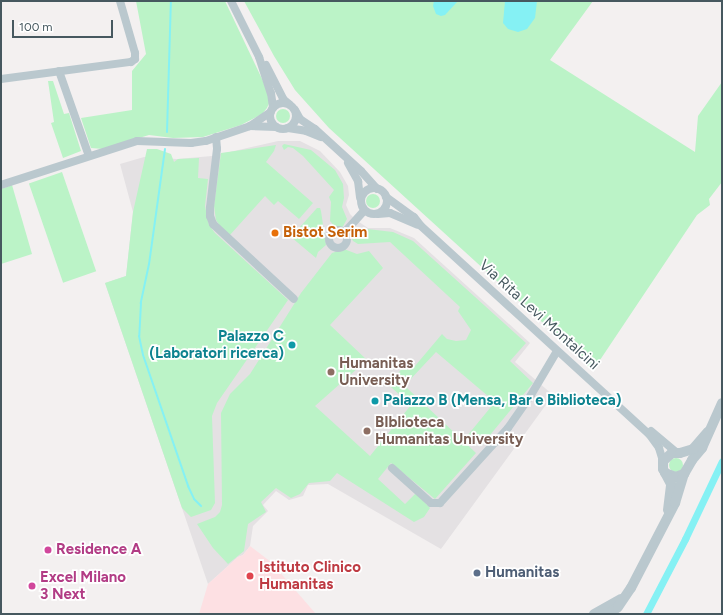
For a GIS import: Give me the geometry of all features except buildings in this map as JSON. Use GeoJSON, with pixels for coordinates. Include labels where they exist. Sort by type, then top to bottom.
{"type":"FeatureCollection","features":[{"type":"Feature","properties":{"kind":"street"},"geometry":{"type":"LineString","coordinates":[[1,79],[125,64],[135,59],[135,53],[120,1]]}},
{"type":"Feature","properties":{"kind":"street","name":"Via Rita Levi Montalcini"},"geometry":{"type":"LineString","coordinates":[[231,1],[259,57],[271,93],[271,120],[276,127],[306,131],[323,138]]}},
{"type":"Feature","properties":{"kind":"street","name":"Via Rita Levi Montalcini"},"geometry":{"type":"LineString","coordinates":[[259,57],[271,74],[283,99],[292,107],[300,119],[315,129],[384,193],[386,197],[402,207],[638,424],[652,438],[662,454],[663,461]]}},
{"type":"Feature","properties":{"kind":"street"},"geometry":{"type":"LineString","coordinates":[[60,71],[89,156]]}},
{"type":"Feature","properties":{"kind":"street"},"geometry":{"type":"LineString","coordinates":[[1,185],[137,141],[191,143],[216,137],[250,126],[280,104],[292,107],[294,123],[288,128]]}},
{"type":"Feature","properties":{"kind":"street"},"geometry":{"type":"LineString","coordinates":[[250,126],[276,127]]}},
{"type":"Feature","properties":{"kind":"street"},"geometry":{"type":"LineString","coordinates":[[216,137],[217,149],[210,208],[210,216],[213,224],[294,299]]}},
{"type":"Feature","properties":{"kind":"street","name":"Via Rita Levi Montalcini"},"geometry":{"type":"LineString","coordinates":[[344,157],[358,181],[360,204],[364,211],[368,214],[385,212],[394,214],[421,226]]}},
{"type":"Feature","properties":{"kind":"street"},"geometry":{"type":"LineString","coordinates":[[360,199],[368,189],[377,188]]}},
{"type":"Feature","properties":{"kind":"street"},"geometry":{"type":"LineString","coordinates":[[377,214],[386,206],[386,197]]}},
{"type":"Feature","properties":{"kind":"street"},"geometry":{"type":"LineString","coordinates":[[344,233],[364,211]]}},
{"type":"Feature","properties":{"kind":"street"},"geometry":{"type":"LineString","coordinates":[[392,468],[431,503],[440,503],[508,428],[557,351]]}},
{"type":"Feature","properties":{"kind":"street"},"geometry":{"type":"LineString","coordinates":[[665,472],[676,477],[686,470],[702,448],[722,403]]}},
{"type":"Feature","properties":{"kind":"street","name":"Via Rita Levi Montalcini"},"geometry":{"type":"LineString","coordinates":[[638,424],[653,433],[678,453]]}},
{"type":"Feature","properties":{"kind":"street"},"geometry":{"type":"LineString","coordinates":[[667,515],[671,488],[665,472],[663,461],[668,454],[678,453],[698,445],[708,432]]}},
{"type":"Feature","properties":{"kind":"street"},"geometry":{"type":"LineString","coordinates":[[609,614],[618,607],[631,588],[680,492],[686,470],[686,458],[678,453]]}},
{"type":"Feature","properties":{"kind":"street"},"geometry":{"type":"LineString","coordinates":[[594,614],[623,598]]}},
{"type":"Feature","properties":{"kind":"shaded area","name":"Humanitas University"},"geometry":{"type":"Polygon","coordinates":[[[278,141],[300,141],[320,151],[340,172],[348,186],[349,195],[346,205],[350,214],[356,220],[368,228],[390,228],[414,238],[530,343],[515,362],[553,395],[441,549],[328,484],[308,485],[303,496],[289,500],[276,491],[263,505],[268,511],[253,526],[250,546],[243,555],[238,557],[208,584],[105,283],[126,276],[133,212],[120,164],[144,157],[177,159],[212,156],[278,141]]]}},
{"type":"Feature","properties":{"kind":"shaded area","name":"Istituto Clinico Humanitas"},"geometry":{"type":"Polygon","coordinates":[[[250,546],[271,562],[316,614],[199,614],[208,584],[238,557],[243,555],[250,546]]]}},
{"type":"Feature","properties":{"kind":"green space"},"geometry":{"type":"Polygon","coordinates":[[[136,1],[225,1],[263,81],[270,101],[262,114],[241,125],[203,137],[173,138],[149,135],[103,149],[91,148],[81,118],[132,110],[132,71],[146,54],[136,1]]]}},
{"type":"Feature","properties":{"kind":"green space"},"geometry":{"type":"Polygon","coordinates":[[[244,1],[593,1],[550,60],[695,152],[698,116],[722,82],[722,182],[709,199],[710,205],[697,215],[598,363],[590,369],[577,354],[329,128],[295,90],[274,56],[244,1]]]}},
{"type":"Feature","properties":{"kind":"green space"},"geometry":{"type":"Polygon","coordinates":[[[48,81],[53,81],[64,114],[69,113],[81,151],[63,158],[51,123],[54,122],[48,81]]]}},
{"type":"Feature","properties":{"kind":"green space"},"geometry":{"type":"Polygon","coordinates":[[[283,109],[288,111],[290,116],[288,121],[283,123],[278,121],[276,116],[278,111],[283,109]]]}},
{"type":"Feature","properties":{"kind":"green space"},"geometry":{"type":"Polygon","coordinates":[[[284,144],[311,150],[335,170],[343,184],[344,198],[342,207],[347,219],[342,228],[336,228],[330,221],[331,202],[329,197],[334,190],[303,156],[293,148],[288,147],[284,150],[282,146],[284,144]]]}},
{"type":"Feature","properties":{"kind":"green space"},"geometry":{"type":"Polygon","coordinates":[[[276,145],[274,151],[266,162],[313,203],[299,219],[278,201],[274,205],[265,196],[229,236],[216,220],[214,206],[221,153],[276,145]]]}},
{"type":"Feature","properties":{"kind":"green space"},"geometry":{"type":"Polygon","coordinates":[[[147,149],[157,149],[171,154],[174,162],[178,159],[199,158],[198,178],[208,179],[205,206],[209,225],[215,233],[288,300],[217,403],[212,416],[215,503],[211,510],[191,517],[182,508],[105,283],[126,276],[133,212],[147,149]]]}},
{"type":"Feature","properties":{"kind":"green space"},"geometry":{"type":"Polygon","coordinates":[[[62,172],[96,271],[63,283],[29,183],[62,172]]]}},
{"type":"Feature","properties":{"kind":"green space"},"geometry":{"type":"Polygon","coordinates":[[[12,185],[32,254],[1,264],[1,189],[12,185]]]}},
{"type":"Feature","properties":{"kind":"green space"},"geometry":{"type":"Polygon","coordinates":[[[370,194],[376,194],[380,198],[380,204],[376,208],[370,208],[366,204],[366,198],[370,194]]]}},
{"type":"Feature","properties":{"kind":"green space"},"geometry":{"type":"Polygon","coordinates":[[[317,208],[320,208],[321,211],[326,245],[318,252],[316,258],[291,237],[317,208]]]}},
{"type":"Feature","properties":{"kind":"green space"},"geometry":{"type":"Polygon","coordinates":[[[359,228],[393,232],[413,241],[526,343],[510,361],[533,383],[481,446],[467,436],[495,402],[436,352],[407,383],[407,388],[476,453],[435,499],[391,463],[378,479],[405,504],[416,493],[430,508],[424,517],[414,522],[337,473],[330,481],[309,483],[300,494],[291,498],[276,488],[261,502],[266,512],[248,524],[244,551],[228,564],[213,548],[197,524],[215,517],[220,512],[222,505],[221,413],[230,394],[250,374],[301,293],[332,253],[344,249],[357,254],[369,251],[383,268],[330,325],[367,360],[315,406],[370,456],[411,405],[382,379],[386,376],[391,381],[408,362],[415,366],[442,334],[447,339],[456,341],[466,340],[471,330],[458,311],[460,307],[390,242],[358,244],[353,241],[351,237],[359,228]]]}},
{"type":"Feature","properties":{"kind":"green space"},"geometry":{"type":"Polygon","coordinates":[[[676,458],[681,460],[683,465],[681,470],[676,472],[671,470],[669,465],[671,460],[676,458]]]}},
{"type":"Feature","properties":{"kind":"water"},"geometry":{"type":"Polygon","coordinates":[[[434,1],[458,1],[445,15],[441,16],[436,14],[433,6],[434,1]]]}},
{"type":"Feature","properties":{"kind":"water"},"geometry":{"type":"Polygon","coordinates":[[[505,1],[537,1],[535,18],[527,29],[518,32],[508,29],[503,23],[505,1]]]}},
{"type":"Feature","properties":{"kind":"waterway"},"geometry":{"type":"LineString","coordinates":[[167,132],[171,1]]}},
{"type":"Feature","properties":{"kind":"waterway"},"geometry":{"type":"LineString","coordinates":[[165,149],[149,264],[141,303],[139,336],[143,355],[188,486],[194,499],[201,506]]}},
{"type":"Feature","properties":{"kind":"waterway"},"geometry":{"type":"LineString","coordinates":[[646,614],[685,539],[722,461]]}},
{"type":"Feature","properties":{"kind":"place","name":"Bistot Serim"},"geometry":{"type":"Point","coordinates":[275,233]}},
{"type":"Feature","properties":{"kind":"place","name":"Palazzo C (Laboratori ricerca)"},"geometry":{"type":"Point","coordinates":[292,345]}},
{"type":"Feature","properties":{"kind":"place","name":"Humanitas University"},"geometry":{"type":"Point","coordinates":[331,372]}},
{"type":"Feature","properties":{"kind":"place","name":"Palazzo B (Mensa, Bar e Biblioteca)"},"geometry":{"type":"Point","coordinates":[375,401]}},
{"type":"Feature","properties":{"kind":"place","name":"BIblioteca Humanitas University"},"geometry":{"type":"Point","coordinates":[367,431]}},
{"type":"Feature","properties":{"kind":"place","name":"Residence A"},"geometry":{"type":"Point","coordinates":[48,550]}},
{"type":"Feature","properties":{"kind":"place","name":"Humanitas"},"geometry":{"type":"Point","coordinates":[477,573]}},
{"type":"Feature","properties":{"kind":"place","name":"Istituto Clinico Humanitas"},"geometry":{"type":"Point","coordinates":[250,576]}},
{"type":"Feature","properties":{"kind":"place","name":"Excel Milano 3 Next"},"geometry":{"type":"Point","coordinates":[32,586]}}]}
